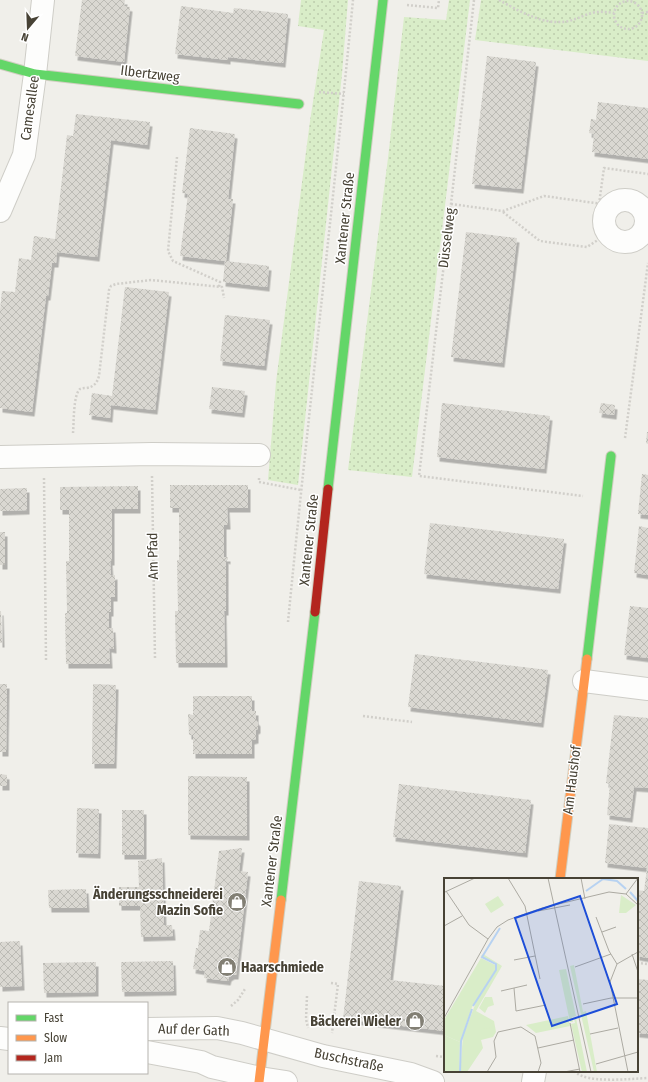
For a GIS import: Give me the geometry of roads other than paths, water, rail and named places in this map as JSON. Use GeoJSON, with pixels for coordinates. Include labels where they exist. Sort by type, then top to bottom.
{"type":"FeatureCollection","features":[{"type":"Feature","properties":{"kind":"main road","name":"Xantener Straße"},"geometry":{"type":"LineString","coordinates":[[260,1080],[298,762],[383,0]]}},
{"type":"Feature","properties":{"kind":"main road","name":"Ilbertzweg"},"geometry":{"type":"LineString","coordinates":[[0,64],[35,74],[299,104]]}},
{"type":"Feature","properties":{"kind":"main road","name":"Am Haushof"},"geometry":{"type":"LineString","coordinates":[[560,878],[611,456]]}},
{"type":"Feature","properties":{"kind":"street","name":"Camesallee"},"geometry":{"type":"LineString","coordinates":[[0,211],[24,155],[43,0]]}},
{"type":"Feature","properties":{"kind":"street"},"geometry":{"type":"LineString","coordinates":[[628,200],[644,207],[646,223],[641,236],[635,240],[622,243],[615,241],[607,234],[603,221],[606,212],[605,205],[617,201],[628,200]]}},
{"type":"Feature","properties":{"kind":"street"},"geometry":{"type":"LineString","coordinates":[[0,458],[152,454],[259,455]]}},
{"type":"Feature","properties":{"kind":"street"},"geometry":{"type":"LineString","coordinates":[[584,681],[648,689]]}},
{"type":"Feature","properties":{"kind":"street","name":"Auf der Gath"},"geometry":{"type":"LineString","coordinates":[[148,1029],[217,1028],[265,1039]]}},
{"type":"Feature","properties":{"kind":"street","name":"Buschstraße"},"geometry":{"type":"LineString","coordinates":[[265,1039],[323,1056],[411,1074],[433,1082]]}},
{"type":"Feature","properties":{"kind":"street","name":"Auf der Gath"},"geometry":{"type":"LineString","coordinates":[[148,1052],[201,1062],[212,1067],[260,1080]]}},
{"type":"Feature","properties":{"kind":"street"},"geometry":{"type":"LineString","coordinates":[[533,1082],[535,1072]]}},
{"type":"Feature","properties":{"kind":"street"},"geometry":{"type":"LineString","coordinates":[[260,1080],[286,1082]]}},
{"type":"Feature","properties":{"kind":"place","name":"Änderungsschneiderei Mazin Sofie"},"geometry":{"type":"Point","coordinates":[237,902]}},
{"type":"Feature","properties":{"kind":"place","name":"Haarschmiede"},"geometry":{"type":"Point","coordinates":[227,967]}},
{"type":"Feature","properties":{"kind":"place","name":"Bäckerei Wieler"},"geometry":{"type":"Point","coordinates":[415,1021]}}]}
